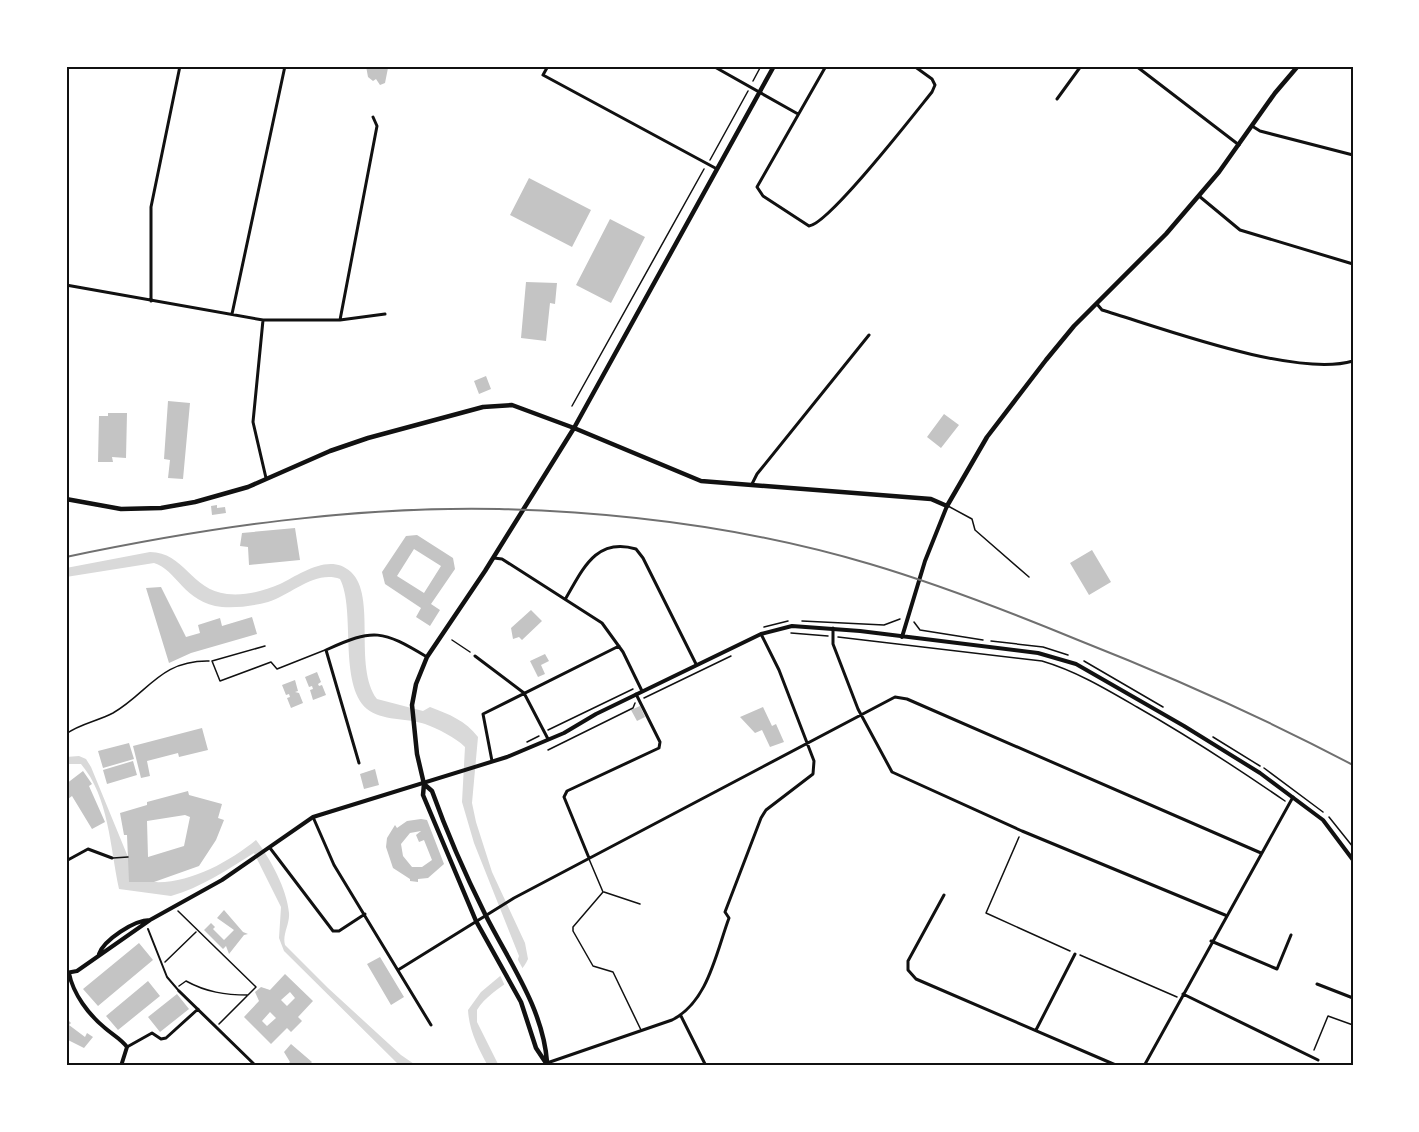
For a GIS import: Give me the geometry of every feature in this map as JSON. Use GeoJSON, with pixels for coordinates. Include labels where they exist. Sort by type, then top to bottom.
{"type":"FeatureCollection","features":[{"type":"Feature","properties":{"kind":"main road"},"geometry":{"type":"LineString","coordinates":[[547,1065],[536,1048],[513,986],[476,921],[423,795],[424,784],[412,723],[412,705],[416,684],[427,657],[494,558],[574,428],[774,66]]}},
{"type":"Feature","properties":{"kind":"main road"},"geometry":{"type":"LineString","coordinates":[[66,499],[117,509],[161,508],[221,496],[267,480],[330,451],[368,438],[483,407],[512,405],[574,428],[693,479],[751,486],[931,499],[947,506],[987,437],[1058,344],[1166,234],[1199,196],[1298,66]]}},
{"type":"Feature","properties":{"kind":"main road"},"geometry":{"type":"LineString","coordinates":[[424,784],[432,791],[485,915],[520,979],[545,1044],[547,1065]]}},
{"type":"Feature","properties":{"kind":"street"},"geometry":{"type":"LineString","coordinates":[[151,301],[151,207],[180,66]]}},
{"type":"Feature","properties":{"kind":"street"},"geometry":{"type":"LineString","coordinates":[[232,314],[285,66]]}},
{"type":"Feature","properties":{"kind":"street"},"geometry":{"type":"LineString","coordinates":[[548,66],[543,75],[717,169]]}},
{"type":"Feature","properties":{"kind":"street"},"geometry":{"type":"LineString","coordinates":[[713,66],[798,114]]}},
{"type":"Feature","properties":{"kind":"street"},"geometry":{"type":"LineString","coordinates":[[826,66],[758,187],[763,196],[812,226],[848,192],[932,92],[935,85],[932,79],[914,66]]}},
{"type":"Feature","properties":{"kind":"street"},"geometry":{"type":"LineString","coordinates":[[1057,99],[1081,66]]}},
{"type":"Feature","properties":{"kind":"street"},"geometry":{"type":"LineString","coordinates":[[1136,66],[1239,146]]}},
{"type":"Feature","properties":{"kind":"street"},"geometry":{"type":"LineString","coordinates":[[340,320],[377,126],[373,117]]}},
{"type":"Feature","properties":{"kind":"street"},"geometry":{"type":"LineString","coordinates":[[1252,126],[1260,131],[1353,155]]}},
{"type":"Feature","properties":{"kind":"street"},"geometry":{"type":"LineString","coordinates":[[1199,196],[1240,230],[1353,264]]}},
{"type":"Feature","properties":{"kind":"street"},"geometry":{"type":"LineString","coordinates":[[66,285],[263,320],[340,320],[385,314]]}},
{"type":"Feature","properties":{"kind":"street"},"geometry":{"type":"LineString","coordinates":[[1097,304],[1102,310],[1260,356],[1303,364],[1353,361]]}},
{"type":"Feature","properties":{"kind":"street"},"geometry":{"type":"LineString","coordinates":[[263,320],[253,422],[267,480]]}},
{"type":"Feature","properties":{"kind":"street"},"geometry":{"type":"LineString","coordinates":[[751,486],[757,474],[869,335]]}},
{"type":"Feature","properties":{"kind":"street"},"geometry":{"type":"LineString","coordinates":[[902,637],[925,561],[947,506]]}},
{"type":"Feature","properties":{"kind":"street"},"geometry":{"type":"LineString","coordinates":[[566,598],[596,553],[615,546],[636,549],[644,558],[696,664]]}},
{"type":"Feature","properties":{"kind":"street"},"geometry":{"type":"LineString","coordinates":[[494,558],[502,559],[602,623],[619,646],[642,691]]}},
{"type":"Feature","properties":{"kind":"street"},"geometry":{"type":"LineString","coordinates":[[127,1047],[92,1015],[73,989],[68,973],[77,971],[98,955],[105,953],[150,920],[176,907],[254,859],[313,817],[492,763],[548,739],[696,664],[761,634],[792,626],[833,628],[1038,653],[1076,664],[1184,726],[1293,797],[1330,827],[1353,860]]}},
{"type":"Feature","properties":{"kind":"street"},"geometry":{"type":"LineString","coordinates":[[833,628],[832,636],[862,715],[892,772],[1022,831],[1225,915]]}},
{"type":"Feature","properties":{"kind":"street"},"geometry":{"type":"LineString","coordinates":[[358,764],[326,650],[369,634],[390,636],[427,657]]}},
{"type":"Feature","properties":{"kind":"street"},"geometry":{"type":"LineString","coordinates":[[547,1065],[681,1016],[693,1005],[703,988],[729,918],[725,912],[763,813],[813,774],[814,761],[779,670],[761,634]]}},
{"type":"Feature","properties":{"kind":"street"},"geometry":{"type":"LineString","coordinates":[[492,763],[483,716],[486,712],[619,646]]}},
{"type":"Feature","properties":{"kind":"street"},"geometry":{"type":"LineString","coordinates":[[475,656],[524,693],[548,739]]}},
{"type":"Feature","properties":{"kind":"street"},"geometry":{"type":"LineString","coordinates":[[589,858],[568,808],[565,794],[659,748],[660,742],[636,694]]}},
{"type":"Feature","properties":{"kind":"street"},"geometry":{"type":"LineString","coordinates":[[398,970],[514,898],[895,697],[908,699],[1261,853]]}},
{"type":"Feature","properties":{"kind":"street"},"geometry":{"type":"LineString","coordinates":[[1144,1066],[1225,915],[1293,797]]}},
{"type":"Feature","properties":{"kind":"street"},"geometry":{"type":"LineString","coordinates":[[313,817],[334,865],[431,1025]]}},
{"type":"Feature","properties":{"kind":"street"},"geometry":{"type":"LineString","coordinates":[[270,848],[333,931],[339,931],[365,914]]}},
{"type":"Feature","properties":{"kind":"street"},"geometry":{"type":"LineString","coordinates":[[66,861],[88,849],[112,858]]}},
{"type":"Feature","properties":{"kind":"street"},"geometry":{"type":"LineString","coordinates":[[944,895],[908,961],[908,970],[916,979],[1118,1066]]}},
{"type":"Feature","properties":{"kind":"street"},"geometry":{"type":"LineString","coordinates":[[148,929],[167,977],[256,1066]]}},
{"type":"Feature","properties":{"kind":"street"},"geometry":{"type":"LineString","coordinates":[[1211,941],[1277,969],[1291,934]]}},
{"type":"Feature","properties":{"kind":"street"},"geometry":{"type":"LineString","coordinates":[[1036,1030],[1075,954]]}},
{"type":"Feature","properties":{"kind":"street"},"geometry":{"type":"LineString","coordinates":[[1317,984],[1353,998]]}},
{"type":"Feature","properties":{"kind":"street"},"geometry":{"type":"LineString","coordinates":[[1183,994],[1318,1060]]}},
{"type":"Feature","properties":{"kind":"street"},"geometry":{"type":"LineString","coordinates":[[120,1066],[127,1047],[152,1033],[161,1039],[166,1038],[198,1009]]}},
{"type":"Feature","properties":{"kind":"street"},"geometry":{"type":"LineString","coordinates":[[681,1016],[706,1066]]}},
{"type":"Feature","properties":{"kind":"lane"},"geometry":{"type":"LineString","coordinates":[[989,66],[992,68],[994,66]]}},
{"type":"Feature","properties":{"kind":"lane"},"geometry":{"type":"LineString","coordinates":[[947,506],[972,519],[975,530],[1029,577]]}},
{"type":"Feature","properties":{"kind":"lane"},"geometry":{"type":"LineString","coordinates":[[265,645],[213,661],[220,681],[271,662],[277,669],[326,650]]}},
{"type":"Feature","properties":{"kind":"lane"},"geometry":{"type":"LineString","coordinates":[[112,858],[128,857]]}},
{"type":"Feature","properties":{"kind":"lane"},"geometry":{"type":"LineString","coordinates":[[589,858],[603,892],[640,904]]}},
{"type":"Feature","properties":{"kind":"lane"},"geometry":{"type":"LineString","coordinates":[[603,892],[573,927],[573,931],[593,966],[613,972],[641,1031]]}},
{"type":"Feature","properties":{"kind":"path"},"geometry":{"type":"LineString","coordinates":[[572,405],[761,66]]}},
{"type":"Feature","properties":{"kind":"path"},"geometry":{"type":"LineString","coordinates":[[914,622],[915,627]]}},
{"type":"Feature","properties":{"kind":"path"},"geometry":{"type":"LineString","coordinates":[[788,633],[832,636],[1042,661],[1056,665],[1098,684],[1166,723],[1220,756],[1288,804]]}},
{"type":"Feature","properties":{"kind":"path"},"geometry":{"type":"LineString","coordinates":[[452,640],[475,656]]}},
{"type":"Feature","properties":{"kind":"path"},"geometry":{"type":"LineString","coordinates":[[548,750],[633,708],[639,701],[738,651]]}},
{"type":"Feature","properties":{"kind":"path"},"geometry":{"type":"LineString","coordinates":[[66,734],[123,707],[157,676],[191,663],[213,661]]}},
{"type":"Feature","properties":{"kind":"path"},"geometry":{"type":"LineString","coordinates":[[1022,831],[986,913],[1181,999]]}},
{"type":"Feature","properties":{"kind":"path"},"geometry":{"type":"LineString","coordinates":[[176,907],[197,931],[256,987],[216,1026]]}},
{"type":"Feature","properties":{"kind":"path"},"geometry":{"type":"LineString","coordinates":[[163,964],[197,931]]}},
{"type":"Feature","properties":{"kind":"path"},"geometry":{"type":"LineString","coordinates":[[178,990],[186,981],[200,988],[226,995],[248,995]]}},
{"type":"Feature","properties":{"kind":"path"},"geometry":{"type":"LineString","coordinates":[[1311,1057],[1328,1016],[1353,1025]]}},
{"type":"Feature","properties":{"kind":"shaded area"},"geometry":{"type":"Polygon","coordinates":[[[150,552],[171,558],[205,586],[227,594],[247,594],[268,589],[325,564],[343,566],[359,583],[363,597],[366,669],[377,699],[423,711],[430,707],[463,722],[478,737],[472,803],[476,822],[492,872],[525,943],[528,959],[518,974],[489,996],[477,1010],[477,1022],[499,1066],[488,1066],[470,1025],[468,1010],[481,992],[517,962],[519,956],[474,843],[462,802],[465,747],[425,724],[373,713],[358,698],[350,665],[345,592],[340,579],[331,577],[312,580],[268,602],[222,607],[198,599],[162,566],[154,563],[66,577],[66,568],[150,552]]]}},
{"type":"Feature","properties":{"kind":"shaded area"},"geometry":{"type":"Polygon","coordinates":[[[79,756],[86,759],[91,767],[128,857],[154,882],[181,879],[208,870],[234,856],[256,840],[272,865],[288,904],[285,945],[401,1055],[417,1066],[400,1066],[284,951],[279,938],[281,907],[254,853],[203,883],[171,896],[119,889],[107,823],[97,792],[81,764],[66,764],[66,757],[79,756]]]}},
{"type":"Feature","properties":{"kind":"pier"},"geometry":{"type":"Polygon","coordinates":[[[517,958],[524,971],[505,986],[499,973],[517,958]]]}},
{"type":"Feature","properties":{"kind":"building"},"geometry":{"type":"Polygon","coordinates":[[[366,66],[394,67],[388,68],[385,83],[380,85],[376,79],[373,81],[368,77],[366,66]]]}},
{"type":"Feature","properties":{"kind":"building"},"geometry":{"type":"Polygon","coordinates":[[[529,178],[591,210],[572,247],[510,215],[529,178]]]}},
{"type":"Feature","properties":{"kind":"building"},"geometry":{"type":"Polygon","coordinates":[[[610,219],[645,237],[611,303],[576,285],[610,219]]]}},
{"type":"Feature","properties":{"kind":"building"},"geometry":{"type":"Polygon","coordinates":[[[526,282],[557,283],[555,304],[550,303],[546,341],[521,338],[526,282]]]}},
{"type":"Feature","properties":{"kind":"building"},"geometry":{"type":"Polygon","coordinates":[[[486,376],[491,389],[479,394],[474,381],[486,376]]]}},
{"type":"Feature","properties":{"kind":"building"},"geometry":{"type":"Polygon","coordinates":[[[168,401],[190,403],[183,479],[168,478],[170,460],[164,459],[168,401]]]}},
{"type":"Feature","properties":{"kind":"building"},"geometry":{"type":"Polygon","coordinates":[[[108,413],[127,413],[126,458],[112,457],[113,462],[98,462],[99,416],[108,416],[108,413]]]}},
{"type":"Feature","properties":{"kind":"building"},"geometry":{"type":"Polygon","coordinates":[[[944,414],[959,425],[941,448],[927,437],[944,414]]]}},
{"type":"Feature","properties":{"kind":"building"},"geometry":{"type":"Polygon","coordinates":[[[217,505],[217,508],[225,507],[226,513],[212,515],[211,506],[217,505]]]}},
{"type":"Feature","properties":{"kind":"building"},"geometry":{"type":"Polygon","coordinates":[[[295,528],[300,560],[249,565],[248,547],[240,546],[242,533],[295,528]]]}},
{"type":"Feature","properties":{"kind":"building"},"geometry":{"type":"Polygon","coordinates":[[[417,535],[453,558],[455,569],[431,604],[440,610],[430,626],[416,617],[421,608],[385,584],[382,572],[406,536],[417,535]],[[414,549],[397,576],[424,593],[441,566],[414,549]]]}},
{"type":"Feature","properties":{"kind":"building"},"geometry":{"type":"Polygon","coordinates":[[[1092,550],[1111,582],[1089,595],[1070,563],[1092,550]]]}},
{"type":"Feature","properties":{"kind":"building"},"geometry":{"type":"Polygon","coordinates":[[[161,587],[186,637],[200,633],[198,625],[220,618],[222,626],[252,617],[257,634],[191,653],[169,663],[146,588],[161,587]]]}},
{"type":"Feature","properties":{"kind":"building"},"geometry":{"type":"Polygon","coordinates":[[[531,610],[542,621],[522,640],[519,637],[513,639],[511,628],[531,610]]]}},
{"type":"Feature","properties":{"kind":"building"},"geometry":{"type":"Polygon","coordinates":[[[545,654],[549,661],[541,665],[545,674],[538,677],[530,661],[545,654]]]}},
{"type":"Feature","properties":{"kind":"building"},"geometry":{"type":"Polygon","coordinates":[[[317,672],[321,682],[318,684],[322,685],[326,695],[313,700],[310,690],[313,689],[312,686],[309,687],[305,677],[317,672]]]}},
{"type":"Feature","properties":{"kind":"building"},"geometry":{"type":"Polygon","coordinates":[[[295,680],[298,691],[295,692],[299,693],[303,703],[291,708],[287,698],[290,697],[289,694],[286,695],[282,685],[295,680]]]}},
{"type":"Feature","properties":{"kind":"building"},"geometry":{"type":"Polygon","coordinates":[[[640,706],[645,717],[637,721],[631,710],[640,706]]]}},
{"type":"Feature","properties":{"kind":"building"},"geometry":{"type":"Polygon","coordinates":[[[763,707],[772,726],[776,724],[784,742],[770,747],[762,730],[755,733],[740,717],[763,707]]]}},
{"type":"Feature","properties":{"kind":"building"},"geometry":{"type":"Polygon","coordinates":[[[202,728],[208,750],[179,757],[178,753],[147,761],[150,776],[141,778],[133,746],[202,728]]]}},
{"type":"Feature","properties":{"kind":"building"},"geometry":{"type":"Polygon","coordinates":[[[129,743],[134,759],[103,768],[98,751],[129,743]]]}},
{"type":"Feature","properties":{"kind":"building"},"geometry":{"type":"Polygon","coordinates":[[[133,761],[137,775],[107,784],[103,770],[133,761]]]}},
{"type":"Feature","properties":{"kind":"building"},"geometry":{"type":"Polygon","coordinates":[[[375,769],[379,785],[364,789],[360,774],[375,769]]]}},
{"type":"Feature","properties":{"kind":"building"},"geometry":{"type":"Polygon","coordinates":[[[83,771],[92,784],[89,786],[105,822],[92,829],[72,796],[68,799],[66,796],[66,784],[83,771]]]}},
{"type":"Feature","properties":{"kind":"building"},"geometry":{"type":"Polygon","coordinates":[[[188,791],[189,795],[222,804],[218,818],[224,820],[216,840],[199,866],[154,882],[129,882],[127,835],[124,835],[120,813],[147,805],[147,802],[188,791]],[[185,815],[147,821],[148,857],[184,846],[190,817],[185,815]]]}},
{"type":"Feature","properties":{"kind":"building"},"geometry":{"type":"Polygon","coordinates":[[[427,820],[444,864],[428,878],[418,879],[418,882],[410,881],[393,868],[386,847],[387,838],[395,825],[397,828],[407,821],[427,820]],[[421,831],[410,833],[401,844],[403,856],[412,867],[422,867],[432,860],[424,840],[419,842],[416,835],[421,831]]]}},
{"type":"Feature","properties":{"kind":"building"},"geometry":{"type":"Polygon","coordinates":[[[224,910],[243,932],[248,934],[244,935],[229,954],[226,946],[223,949],[204,930],[211,923],[215,927],[213,929],[224,940],[234,930],[217,918],[224,910]]]}},
{"type":"Feature","properties":{"kind":"building"},"geometry":{"type":"Polygon","coordinates":[[[139,943],[153,960],[98,1006],[83,989],[139,943]]]}},
{"type":"Feature","properties":{"kind":"building"},"geometry":{"type":"Polygon","coordinates":[[[380,957],[404,997],[391,1005],[367,964],[380,957]]]}},
{"type":"Feature","properties":{"kind":"building"},"geometry":{"type":"Polygon","coordinates":[[[285,974],[313,1001],[298,1017],[302,1021],[291,1032],[287,1028],[271,1044],[244,1017],[259,1001],[255,992],[261,987],[270,990],[285,974]],[[290,992],[281,1000],[287,1006],[295,998],[290,992]],[[270,1012],[262,1021],[267,1026],[276,1018],[270,1012]]]}},
{"type":"Feature","properties":{"kind":"building"},"geometry":{"type":"Polygon","coordinates":[[[148,981],[160,996],[118,1030],[106,1016],[148,981]]]}},
{"type":"Feature","properties":{"kind":"building"},"geometry":{"type":"Polygon","coordinates":[[[177,994],[189,1009],[160,1032],[148,1017],[177,994]]]}},
{"type":"Feature","properties":{"kind":"building"},"geometry":{"type":"Polygon","coordinates":[[[67,1019],[71,1023],[69,1025],[85,1037],[87,1033],[93,1037],[84,1048],[66,1039],[67,1019]]]}},
{"type":"Feature","properties":{"kind":"building"},"geometry":{"type":"Polygon","coordinates":[[[291,1044],[312,1062],[308,1066],[288,1064],[290,1062],[284,1052],[291,1044]]]}},
{"type":"Feature","properties":{"kind":"railway"},"geometry":{"type":"LineString","coordinates":[[66,557],[227,528],[390,511],[444,509],[545,511],[686,524],[780,541],[825,552],[870,564],[975,599],[1183,683],[1353,765]]}}]}
